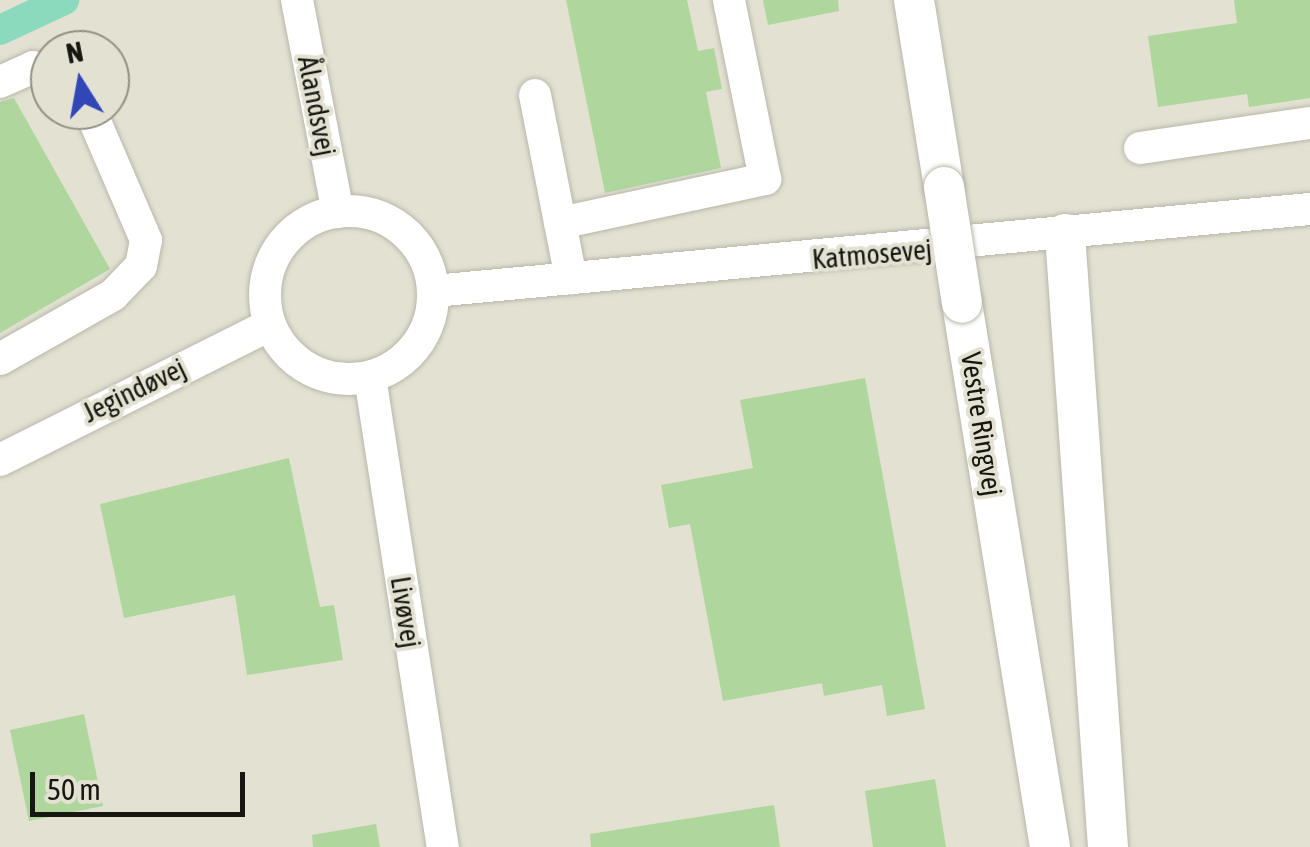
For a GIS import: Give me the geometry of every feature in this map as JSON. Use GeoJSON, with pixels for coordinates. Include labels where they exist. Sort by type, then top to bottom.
{"type":"FeatureCollection","features":[{"type":"Feature","properties":{"kind":"main road","name":"Vestre Ringvej"},"geometry":{"type":"LineString","coordinates":[[914,0],[1050,847]]}},
{"type":"Feature","properties":{"kind":"main road"},"geometry":{"type":"LineString","coordinates":[[1065,234],[1108,847]]}},
{"type":"Feature","properties":{"kind":"street","name":"Ålandsvej"},"geometry":{"type":"LineString","coordinates":[[297,0],[338,212]]}},
{"type":"Feature","properties":{"kind":"street"},"geometry":{"type":"LineString","coordinates":[[560,222],[765,179],[730,0]]}},
{"type":"Feature","properties":{"kind":"street"},"geometry":{"type":"LineString","coordinates":[[0,82],[30,68]]}},
{"type":"Feature","properties":{"kind":"street"},"geometry":{"type":"LineString","coordinates":[[536,95],[570,280]]}},
{"type":"Feature","properties":{"kind":"street"},"geometry":{"type":"LineString","coordinates":[[1140,148],[1310,123]]}},
{"type":"Feature","properties":{"kind":"street"},"geometry":{"type":"LineString","coordinates":[[0,359],[113,295],[141,266],[146,240],[99,130]]}},
{"type":"Feature","properties":{"kind":"street","name":"Katmosevej"},"geometry":{"type":"LineString","coordinates":[[434,292],[1310,209]]}},
{"type":"Feature","properties":{"kind":"street"},"geometry":{"type":"LineString","coordinates":[[338,212],[366,212],[413,240],[434,292],[417,345],[370,377],[322,375],[270,325],[265,301],[276,252],[314,219],[338,212]]}},
{"type":"Feature","properties":{"kind":"street","name":"Jegindøvej"},"geometry":{"type":"LineString","coordinates":[[0,460],[270,325]]}},
{"type":"Feature","properties":{"kind":"street","name":"Livøvej"},"geometry":{"type":"LineString","coordinates":[[370,377],[442,847]]}},
{"type":"Feature","properties":{"kind":"building"},"geometry":{"type":"Polygon","coordinates":[[[566,0],[687,0],[698,51],[714,48],[722,89],[706,92],[721,168],[605,193],[566,0]]]}},
{"type":"Feature","properties":{"kind":"building"},"geometry":{"type":"Polygon","coordinates":[[[763,0],[838,0],[839,11],[768,25],[763,0]]]}},
{"type":"Feature","properties":{"kind":"building"},"geometry":{"type":"Polygon","coordinates":[[[1234,0],[1310,0],[1310,98],[1249,107],[1247,94],[1158,107],[1148,36],[1237,23],[1234,0]]]}},
{"type":"Feature","properties":{"kind":"building"},"geometry":{"type":"Polygon","coordinates":[[[14,98],[110,269],[0,333],[0,102],[14,98]]]}},
{"type":"Feature","properties":{"kind":"building"},"geometry":{"type":"Polygon","coordinates":[[[865,378],[925,709],[887,716],[882,685],[824,696],[822,683],[723,701],[690,524],[669,528],[661,485],[753,468],[740,400],[865,378]]]}},
{"type":"Feature","properties":{"kind":"building"},"geometry":{"type":"Polygon","coordinates":[[[289,458],[320,607],[334,605],[343,660],[247,675],[235,595],[124,618],[100,504],[289,458]]]}},
{"type":"Feature","properties":{"kind":"building"},"geometry":{"type":"Polygon","coordinates":[[[84,714],[103,806],[29,821],[10,730],[84,714]]]}},
{"type":"Feature","properties":{"kind":"building"},"geometry":{"type":"Polygon","coordinates":[[[935,779],[946,847],[873,847],[865,791],[935,779]]]}},
{"type":"Feature","properties":{"kind":"building"},"geometry":{"type":"Polygon","coordinates":[[[774,805],[780,847],[591,847],[590,834],[774,805]]]}},
{"type":"Feature","properties":{"kind":"building"},"geometry":{"type":"Polygon","coordinates":[[[376,824],[380,847],[313,847],[312,835],[376,824]]]}},
{"type":"Feature","properties":{"kind":"waterway"},"geometry":{"type":"LineString","coordinates":[[0,30],[64,0]]}}]}
